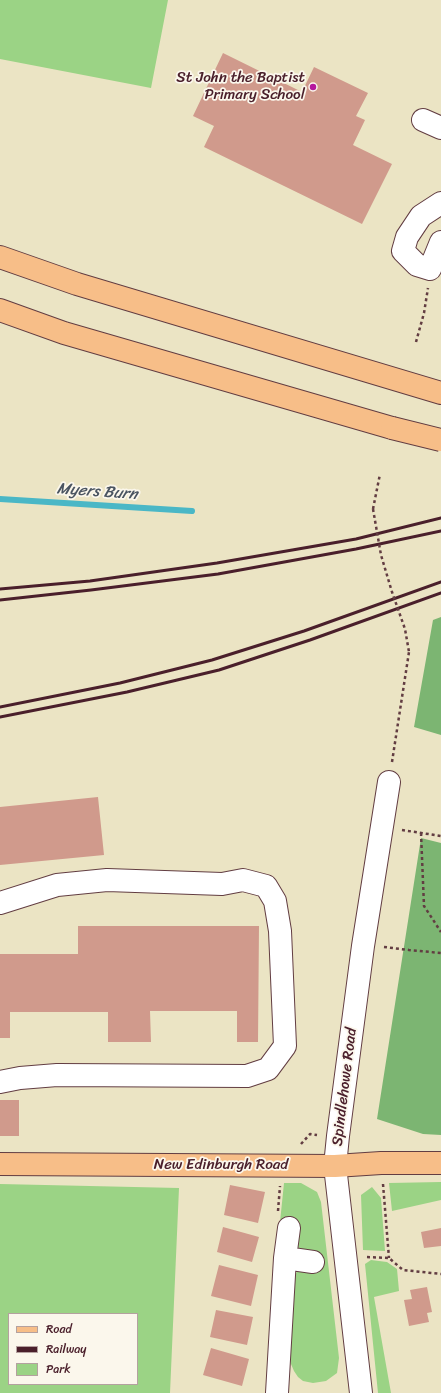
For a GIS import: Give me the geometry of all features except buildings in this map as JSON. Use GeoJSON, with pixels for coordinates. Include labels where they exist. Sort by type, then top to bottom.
{"type":"FeatureCollection","features":[{"type":"Feature","properties":{"kind":"main road"},"geometry":{"type":"LineString","coordinates":[[0,257],[77,284],[441,393]]}},
{"type":"Feature","properties":{"kind":"main road"},"geometry":{"type":"LineString","coordinates":[[0,310],[64,333],[392,428],[441,440]]}},
{"type":"Feature","properties":{"kind":"main road","name":"New Edinburgh Road"},"geometry":{"type":"LineString","coordinates":[[0,1164],[335,1166],[381,1163],[441,1163]]}},
{"type":"Feature","properties":{"kind":"street"},"geometry":{"type":"LineString","coordinates":[[441,203],[421,216],[407,237],[403,251],[417,265],[430,269],[441,242]]}},
{"type":"Feature","properties":{"kind":"street","name":"Spindlehowe Road"},"geometry":{"type":"LineString","coordinates":[[361,1393],[335,1166],[363,946],[389,782]]}},
{"type":"Feature","properties":{"kind":"street"},"geometry":{"type":"LineString","coordinates":[[0,903],[57,885],[107,880],[222,884],[243,880],[266,886],[276,901],[280,931],[285,1046],[268,1069],[247,1076],[57,1075],[20,1078],[0,1082]]}},
{"type":"Feature","properties":{"kind":"street"},"geometry":{"type":"LineString","coordinates":[[277,1393],[285,1258],[289,1228]]}},
{"type":"Feature","properties":{"kind":"street"},"geometry":{"type":"LineString","coordinates":[[285,1258],[313,1262]]}},
{"type":"Feature","properties":{"kind":"path"},"geometry":{"type":"LineString","coordinates":[[416,342],[424,313],[430,269]]}},
{"type":"Feature","properties":{"kind":"path"},"geometry":{"type":"LineString","coordinates":[[380,474],[373,509],[381,555],[405,629],[409,652],[389,782]]}},
{"type":"Feature","properties":{"kind":"path"},"geometry":{"type":"LineString","coordinates":[[381,827],[441,836]]}},
{"type":"Feature","properties":{"kind":"path"},"geometry":{"type":"LineString","coordinates":[[421,833],[424,906],[441,932]]}},
{"type":"Feature","properties":{"kind":"path"},"geometry":{"type":"LineString","coordinates":[[363,946],[441,953]]}},
{"type":"Feature","properties":{"kind":"path"},"geometry":{"type":"LineString","coordinates":[[381,1163],[389,1258]]}},
{"type":"Feature","properties":{"kind":"path"},"geometry":{"type":"LineString","coordinates":[[346,1256],[389,1258],[403,1270],[441,1274]]}},
{"type":"Feature","properties":{"kind":"green space"},"geometry":{"type":"Polygon","coordinates":[[[0,0],[168,0],[151,88],[0,59],[0,0]]]}},
{"type":"Feature","properties":{"kind":"green space"},"geometry":{"type":"Polygon","coordinates":[[[441,617],[441,735],[414,727],[433,620],[441,617]]]}},
{"type":"Feature","properties":{"kind":"green space"},"geometry":{"type":"Polygon","coordinates":[[[421,838],[441,843],[441,1135],[423,1134],[377,1119],[421,838]]]}},
{"type":"Feature","properties":{"kind":"green space"},"geometry":{"type":"Polygon","coordinates":[[[441,1182],[441,1200],[392,1211],[389,1183],[441,1182]]]}},
{"type":"Feature","properties":{"kind":"green space"},"geometry":{"type":"Polygon","coordinates":[[[284,1183],[301,1183],[317,1192],[321,1202],[339,1358],[337,1373],[326,1381],[313,1383],[303,1381],[294,1371],[290,1358],[285,1356],[294,1275],[300,1269],[302,1252],[296,1245],[297,1225],[280,1222],[284,1183]]]}},
{"type":"Feature","properties":{"kind":"green space"},"geometry":{"type":"Polygon","coordinates":[[[0,1184],[179,1188],[170,1393],[0,1393],[0,1184]]]}},
{"type":"Feature","properties":{"kind":"green space"},"geometry":{"type":"Polygon","coordinates":[[[372,1187],[381,1198],[385,1251],[363,1250],[361,1195],[372,1187]]]}},
{"type":"Feature","properties":{"kind":"green space"},"geometry":{"type":"Polygon","coordinates":[[[371,1260],[387,1262],[397,1269],[399,1291],[374,1297],[391,1393],[378,1393],[365,1264],[371,1260]]]}},
{"type":"Feature","properties":{"kind":"waterway","name":"Myers Burn"},"geometry":{"type":"LineString","coordinates":[[0,499],[192,511]]}},
{"type":"Feature","properties":{"kind":"railway"},"geometry":{"type":"LineString","coordinates":[[0,589],[90,581],[217,563],[356,539],[441,518]]}},
{"type":"Feature","properties":{"kind":"railway"},"geometry":{"type":"LineString","coordinates":[[0,600],[218,574],[356,549],[441,531]]}},
{"type":"Feature","properties":{"kind":"railway"},"geometry":{"type":"LineString","coordinates":[[0,707],[120,683],[212,660],[304,631],[441,582]]}},
{"type":"Feature","properties":{"kind":"railway"},"geometry":{"type":"LineString","coordinates":[[0,717],[127,692],[219,670],[310,640],[441,593]]}},
{"type":"Feature","properties":{"kind":"place","name":"St John the Baptist Primary School"},"geometry":{"type":"Point","coordinates":[313,87]}}]}
